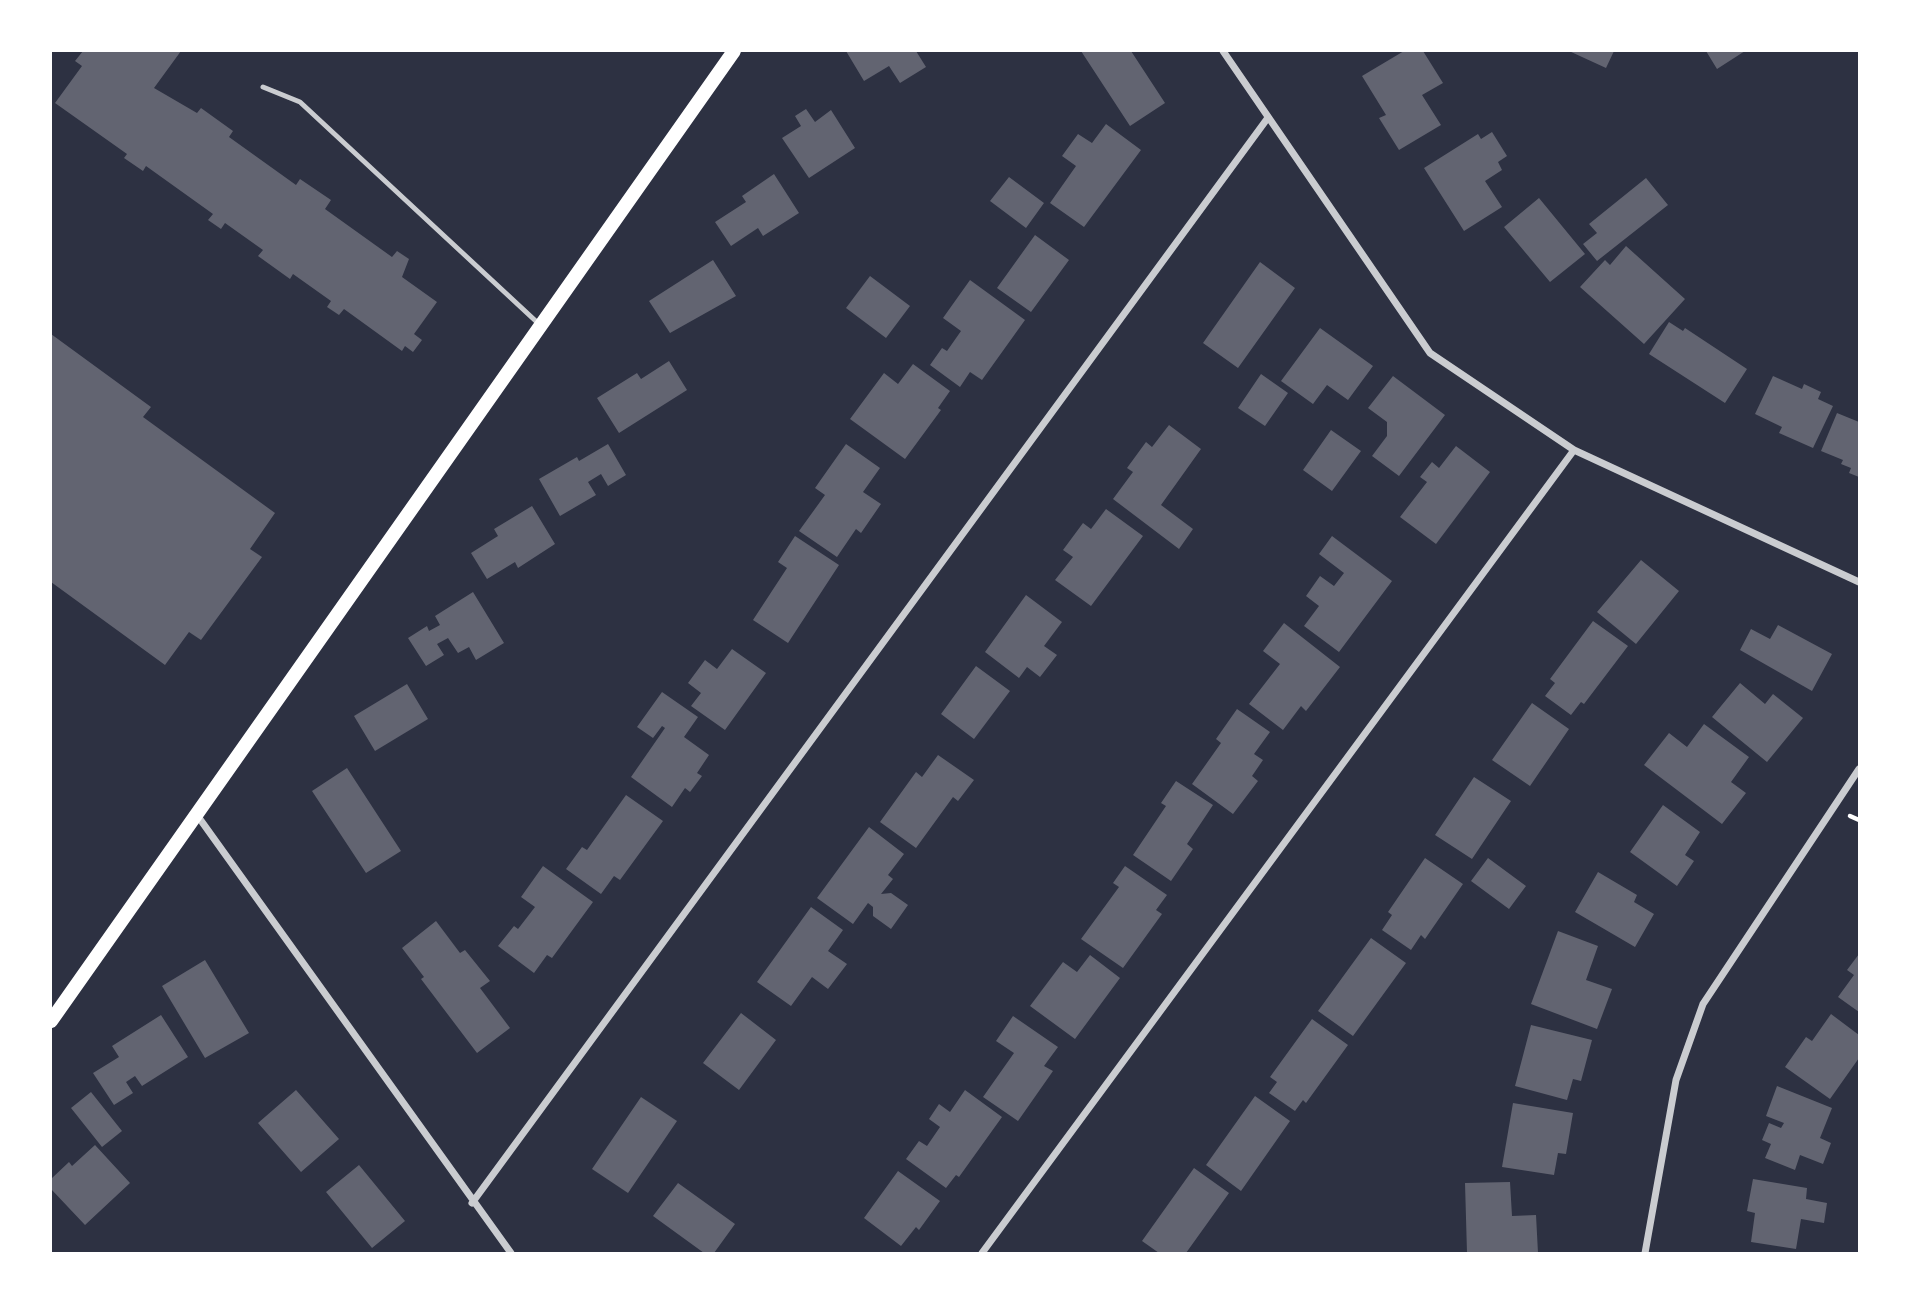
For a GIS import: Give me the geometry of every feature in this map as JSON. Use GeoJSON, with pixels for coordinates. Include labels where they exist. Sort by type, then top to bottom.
{"type":"FeatureCollection","features":[{"type":"Feature","properties":{"kind":"main road"},"geometry":{"type":"LineString","coordinates":[[51,1021],[734,51]]}},
{"type":"Feature","properties":{"kind":"street"},"geometry":{"type":"LineString","coordinates":[[1223,51],[1267,119],[1430,353],[1574,450],[1859,582]]}},
{"type":"Feature","properties":{"kind":"street"},"geometry":{"type":"LineString","coordinates":[[472,1203],[1267,119]]}},
{"type":"Feature","properties":{"kind":"street"},"geometry":{"type":"LineString","coordinates":[[982,1253],[1574,450]]}},
{"type":"Feature","properties":{"kind":"street"},"geometry":{"type":"LineString","coordinates":[[1645,1253],[1676,1080],[1703,1004],[1859,769]]}},
{"type":"Feature","properties":{"kind":"street"},"geometry":{"type":"LineString","coordinates":[[197,815],[472,1203],[511,1253]]}},
{"type":"Feature","properties":{"kind":"lane"},"geometry":{"type":"LineString","coordinates":[[262,87],[300,102],[540,325]]}},
{"type":"Feature","properties":{"kind":"building"},"geometry":{"type":"Polygon","coordinates":[[[83,51],[181,51],[154,88],[197,113],[201,108],[233,131],[229,137],[296,185],[300,179],[331,200],[325,209],[392,257],[397,251],[409,259],[402,277],[437,302],[414,334],[422,340],[413,352],[405,346],[402,351],[344,309],[339,315],[327,307],[331,301],[293,274],[290,279],[258,256],[263,250],[225,223],[221,229],[208,220],[213,214],[146,166],[143,171],[124,158],[127,154],[55,103],[82,66],[75,61],[83,51]]]}},
{"type":"Feature","properties":{"kind":"building"},"geometry":{"type":"Polygon","coordinates":[[[846,51],[916,51],[926,67],[900,83],[889,66],[864,81],[846,51]]]}},
{"type":"Feature","properties":{"kind":"building"},"geometry":{"type":"Polygon","coordinates":[[[1081,51],[1131,51],[1165,103],[1130,126],[1081,51]]]}},
{"type":"Feature","properties":{"kind":"building"},"geometry":{"type":"Polygon","coordinates":[[[1404,51],[1423,51],[1443,83],[1422,95],[1441,125],[1399,150],[1379,118],[1386,115],[1362,76],[1404,51]]]}},
{"type":"Feature","properties":{"kind":"building"},"geometry":{"type":"Polygon","coordinates":[[[1569,51],[1614,51],[1606,68],[1569,51]]]}},
{"type":"Feature","properties":{"kind":"building"},"geometry":{"type":"Polygon","coordinates":[[[1706,51],[1745,51],[1717,69],[1706,51]]]}},
{"type":"Feature","properties":{"kind":"building"},"geometry":{"type":"Polygon","coordinates":[[[806,109],[815,122],[831,110],[855,148],[809,178],[782,138],[801,126],[795,116],[806,109]]]}},
{"type":"Feature","properties":{"kind":"building"},"geometry":{"type":"Polygon","coordinates":[[[1106,124],[1141,150],[1084,227],[1050,203],[1076,166],[1062,156],[1078,134],[1092,143],[1106,124]]]}},
{"type":"Feature","properties":{"kind":"building"},"geometry":{"type":"Polygon","coordinates":[[[1492,132],[1507,156],[1498,162],[1502,170],[1485,181],[1502,207],[1464,231],[1424,168],[1478,134],[1481,139],[1492,132]]]}},
{"type":"Feature","properties":{"kind":"building"},"geometry":{"type":"Polygon","coordinates":[[[774,174],[799,213],[763,236],[758,228],[731,246],[715,222],[746,202],[742,196],[774,174]]]}},
{"type":"Feature","properties":{"kind":"building"},"geometry":{"type":"Polygon","coordinates":[[[1009,177],[1044,203],[1026,228],[990,201],[1009,177]]]}},
{"type":"Feature","properties":{"kind":"building"},"geometry":{"type":"Polygon","coordinates":[[[1646,178],[1668,205],[1597,261],[1583,244],[1597,233],[1589,224],[1646,178]]]}},
{"type":"Feature","properties":{"kind":"building"},"geometry":{"type":"Polygon","coordinates":[[[1539,198],[1585,254],[1550,282],[1504,227],[1539,198]]]}},
{"type":"Feature","properties":{"kind":"building"},"geometry":{"type":"Polygon","coordinates":[[[1035,235],[1069,260],[1031,312],[997,288],[1035,235]]]}},
{"type":"Feature","properties":{"kind":"building"},"geometry":{"type":"Polygon","coordinates":[[[1626,246],[1685,299],[1644,344],[1580,287],[1605,260],[1610,265],[1626,246]]]}},
{"type":"Feature","properties":{"kind":"building"},"geometry":{"type":"Polygon","coordinates":[[[713,260],[736,296],[670,333],[649,301],[713,260]]]}},
{"type":"Feature","properties":{"kind":"building"},"geometry":{"type":"Polygon","coordinates":[[[1260,262],[1295,288],[1238,368],[1203,343],[1260,262]]]}},
{"type":"Feature","properties":{"kind":"building"},"geometry":{"type":"Polygon","coordinates":[[[870,276],[910,306],[886,338],[846,308],[870,276]]]}},
{"type":"Feature","properties":{"kind":"building"},"geometry":{"type":"Polygon","coordinates":[[[970,280],[1025,320],[982,380],[970,372],[960,387],[930,365],[942,348],[947,351],[961,331],[943,318],[970,280]]]}},
{"type":"Feature","properties":{"kind":"building"},"geometry":{"type":"Polygon","coordinates":[[[1669,322],[1683,331],[1685,328],[1747,369],[1725,403],[1649,354],[1669,322]]]}},
{"type":"Feature","properties":{"kind":"building"},"geometry":{"type":"Polygon","coordinates":[[[1320,328],[1373,366],[1348,400],[1327,385],[1313,404],[1281,381],[1320,328]]]}},
{"type":"Feature","properties":{"kind":"building"},"geometry":{"type":"Polygon","coordinates":[[[51,334],[151,407],[143,417],[275,513],[250,549],[262,557],[201,640],[189,632],[165,665],[51,582],[51,334]]]}},
{"type":"Feature","properties":{"kind":"building"},"geometry":{"type":"Polygon","coordinates":[[[669,361],[687,390],[619,433],[597,398],[637,373],[641,379],[669,361]]]}},
{"type":"Feature","properties":{"kind":"building"},"geometry":{"type":"Polygon","coordinates":[[[913,364],[950,391],[938,408],[941,410],[905,459],[850,419],[884,373],[898,384],[913,364]]]}},
{"type":"Feature","properties":{"kind":"building"},"geometry":{"type":"Polygon","coordinates":[[[1261,374],[1288,393],[1265,426],[1238,408],[1261,374]]]}},
{"type":"Feature","properties":{"kind":"building"},"geometry":{"type":"Polygon","coordinates":[[[1393,376],[1445,415],[1399,476],[1372,456],[1387,436],[1387,422],[1368,408],[1393,376]]]}},
{"type":"Feature","properties":{"kind":"building"},"geometry":{"type":"Polygon","coordinates":[[[1773,376],[1802,389],[1804,384],[1821,392],[1818,399],[1833,406],[1813,448],[1779,433],[1782,427],[1755,414],[1773,376]]]}},
{"type":"Feature","properties":{"kind":"building"},"geometry":{"type":"Polygon","coordinates":[[[1837,413],[1859,422],[1859,477],[1849,473],[1851,468],[1841,464],[1843,460],[1821,451],[1837,413]]]}},
{"type":"Feature","properties":{"kind":"building"},"geometry":{"type":"Polygon","coordinates":[[[1169,425],[1201,449],[1161,505],[1193,529],[1179,549],[1113,499],[1133,472],[1127,468],[1146,442],[1152,447],[1169,425]]]}},
{"type":"Feature","properties":{"kind":"building"},"geometry":{"type":"Polygon","coordinates":[[[1331,430],[1361,451],[1332,491],[1303,470],[1331,430]]]}},
{"type":"Feature","properties":{"kind":"building"},"geometry":{"type":"Polygon","coordinates":[[[608,444],[626,475],[608,486],[601,474],[588,482],[596,495],[560,516],[539,479],[577,457],[579,461],[608,444]]]}},
{"type":"Feature","properties":{"kind":"building"},"geometry":{"type":"Polygon","coordinates":[[[846,444],[880,468],[863,492],[881,504],[861,533],[856,529],[837,557],[799,531],[825,495],[815,488],[846,444]]]}},
{"type":"Feature","properties":{"kind":"building"},"geometry":{"type":"Polygon","coordinates":[[[1456,446],[1490,472],[1436,544],[1400,517],[1427,482],[1420,477],[1432,462],[1439,468],[1456,446]]]}},
{"type":"Feature","properties":{"kind":"building"},"geometry":{"type":"Polygon","coordinates":[[[532,506],[555,544],[518,568],[515,562],[487,579],[471,553],[498,536],[494,529],[532,506]]]}},
{"type":"Feature","properties":{"kind":"building"},"geometry":{"type":"Polygon","coordinates":[[[1106,509],[1143,536],[1091,606],[1055,580],[1073,557],[1063,550],[1083,523],[1091,529],[1106,509]]]}},
{"type":"Feature","properties":{"kind":"building"},"geometry":{"type":"Polygon","coordinates":[[[795,536],[839,565],[788,643],[753,620],[787,568],[778,562],[795,536]]]}},
{"type":"Feature","properties":{"kind":"building"},"geometry":{"type":"Polygon","coordinates":[[[1332,536],[1392,581],[1339,652],[1304,626],[1319,606],[1306,596],[1320,576],[1334,586],[1344,573],[1319,554],[1332,536]]]}},
{"type":"Feature","properties":{"kind":"building"},"geometry":{"type":"Polygon","coordinates":[[[1641,560],[1679,591],[1636,644],[1597,612],[1641,560]]]}},
{"type":"Feature","properties":{"kind":"building"},"geometry":{"type":"Polygon","coordinates":[[[473,592],[504,643],[476,660],[469,647],[458,653],[448,638],[437,644],[444,655],[426,666],[408,638],[427,626],[429,631],[440,625],[435,616],[473,592]]]}},
{"type":"Feature","properties":{"kind":"building"},"geometry":{"type":"Polygon","coordinates":[[[1026,595],[1062,622],[1044,646],[1057,655],[1040,677],[1027,667],[1019,678],[985,652],[1026,595]]]}},
{"type":"Feature","properties":{"kind":"building"},"geometry":{"type":"Polygon","coordinates":[[[1593,621],[1628,646],[1584,704],[1581,702],[1571,715],[1545,696],[1555,683],[1550,679],[1593,621]]]}},
{"type":"Feature","properties":{"kind":"building"},"geometry":{"type":"Polygon","coordinates":[[[1284,623],[1340,667],[1306,711],[1301,706],[1283,730],[1249,704],[1280,664],[1263,651],[1284,623]]]}},
{"type":"Feature","properties":{"kind":"building"},"geometry":{"type":"Polygon","coordinates":[[[1778,625],[1832,654],[1812,691],[1740,650],[1751,629],[1770,639],[1778,625]]]}},
{"type":"Feature","properties":{"kind":"building"},"geometry":{"type":"Polygon","coordinates":[[[732,649],[766,673],[725,730],[691,706],[701,693],[688,683],[705,660],[717,669],[732,649]]]}},
{"type":"Feature","properties":{"kind":"building"},"geometry":{"type":"Polygon","coordinates":[[[976,666],[1010,691],[974,739],[941,714],[976,666]]]}},
{"type":"Feature","properties":{"kind":"building"},"geometry":{"type":"Polygon","coordinates":[[[1740,683],[1765,704],[1773,694],[1803,718],[1767,762],[1712,717],[1740,683]]]}},
{"type":"Feature","properties":{"kind":"building"},"geometry":{"type":"Polygon","coordinates":[[[407,684],[428,719],[375,751],[354,716],[407,684]]]}},
{"type":"Feature","properties":{"kind":"building"},"geometry":{"type":"Polygon","coordinates":[[[662,692],[698,717],[684,737],[709,755],[697,773],[702,776],[690,792],[685,788],[672,807],[631,777],[665,728],[662,726],[653,738],[637,727],[662,692]]]}},
{"type":"Feature","properties":{"kind":"building"},"geometry":{"type":"Polygon","coordinates":[[[1532,703],[1569,729],[1530,786],[1492,760],[1532,703]]]}},
{"type":"Feature","properties":{"kind":"building"},"geometry":{"type":"Polygon","coordinates":[[[1237,709],[1270,732],[1254,754],[1263,760],[1252,776],[1258,781],[1233,814],[1192,784],[1221,743],[1216,739],[1237,709]]]}},
{"type":"Feature","properties":{"kind":"building"},"geometry":{"type":"Polygon","coordinates":[[[1704,724],[1749,757],[1731,782],[1746,793],[1722,824],[1644,765],[1669,733],[1687,747],[1704,724]]]}},
{"type":"Feature","properties":{"kind":"building"},"geometry":{"type":"Polygon","coordinates":[[[938,755],[974,780],[958,801],[953,797],[916,848],[880,822],[916,772],[922,777],[938,755]]]}},
{"type":"Feature","properties":{"kind":"building"},"geometry":{"type":"Polygon","coordinates":[[[347,768],[401,851],[366,873],[312,791],[347,768]]]}},
{"type":"Feature","properties":{"kind":"building"},"geometry":{"type":"Polygon","coordinates":[[[1474,777],[1511,801],[1472,859],[1435,835],[1474,777]]]}},
{"type":"Feature","properties":{"kind":"building"},"geometry":{"type":"Polygon","coordinates":[[[1176,781],[1213,805],[1187,844],[1193,849],[1171,881],[1133,855],[1166,806],[1161,803],[1176,781]]]}},
{"type":"Feature","properties":{"kind":"building"},"geometry":{"type":"Polygon","coordinates":[[[626,795],[663,821],[620,880],[614,876],[601,894],[566,869],[582,847],[587,850],[626,795]]]}},
{"type":"Feature","properties":{"kind":"building"},"geometry":{"type":"Polygon","coordinates":[[[1663,805],[1700,832],[1685,855],[1694,861],[1677,886],[1630,852],[1663,805]]]}},
{"type":"Feature","properties":{"kind":"building"},"geometry":{"type":"Polygon","coordinates":[[[869,827],[904,854],[888,875],[893,879],[881,894],[891,893],[908,905],[891,929],[873,916],[873,907],[868,903],[853,924],[817,898],[869,827]]]}},
{"type":"Feature","properties":{"kind":"building"},"geometry":{"type":"Polygon","coordinates":[[[1425,858],[1463,884],[1425,939],[1421,935],[1411,950],[1382,930],[1392,915],[1388,912],[1425,858]]]}},
{"type":"Feature","properties":{"kind":"building"},"geometry":{"type":"Polygon","coordinates":[[[1488,858],[1526,886],[1509,909],[1471,881],[1488,858]]]}},
{"type":"Feature","properties":{"kind":"building"},"geometry":{"type":"Polygon","coordinates":[[[543,866],[593,902],[552,958],[547,955],[534,973],[498,946],[514,926],[518,929],[535,907],[521,897],[543,866]]]}},
{"type":"Feature","properties":{"kind":"building"},"geometry":{"type":"Polygon","coordinates":[[[1125,866],[1167,895],[1156,910],[1162,914],[1123,968],[1081,939],[1119,887],[1113,883],[1125,866]]]}},
{"type":"Feature","properties":{"kind":"building"},"geometry":{"type":"Polygon","coordinates":[[[1598,872],[1637,895],[1634,902],[1654,914],[1635,947],[1575,912],[1598,872]]]}},
{"type":"Feature","properties":{"kind":"building"},"geometry":{"type":"Polygon","coordinates":[[[811,907],[843,930],[828,951],[847,964],[828,989],[812,977],[791,1006],[757,982],[811,907]]]}},
{"type":"Feature","properties":{"kind":"building"},"geometry":{"type":"Polygon","coordinates":[[[436,921],[460,953],[465,950],[490,981],[480,988],[510,1028],[477,1053],[421,979],[424,977],[402,948],[436,921]]]}},
{"type":"Feature","properties":{"kind":"building"},"geometry":{"type":"Polygon","coordinates":[[[1558,931],[1598,946],[1586,980],[1612,989],[1597,1029],[1531,1004],[1558,931]]]}},
{"type":"Feature","properties":{"kind":"building"},"geometry":{"type":"Polygon","coordinates":[[[1371,938],[1406,963],[1353,1036],[1318,1011],[1371,938]]]}},
{"type":"Feature","properties":{"kind":"building"},"geometry":{"type":"Polygon","coordinates":[[[1859,954],[1859,1012],[1838,997],[1854,975],[1847,970],[1859,954]]]}},
{"type":"Feature","properties":{"kind":"building"},"geometry":{"type":"Polygon","coordinates":[[[1090,955],[1120,978],[1075,1039],[1030,1006],[1063,962],[1077,972],[1090,955]]]}},
{"type":"Feature","properties":{"kind":"building"},"geometry":{"type":"Polygon","coordinates":[[[205,960],[249,1033],[205,1058],[162,986],[205,960]]]}},
{"type":"Feature","properties":{"kind":"building"},"geometry":{"type":"Polygon","coordinates":[[[741,1013],[776,1040],[739,1090],[703,1063],[741,1013]]]}},
{"type":"Feature","properties":{"kind":"building"},"geometry":{"type":"Polygon","coordinates":[[[1831,1014],[1859,1035],[1859,1058],[1830,1099],[1785,1067],[1806,1037],[1812,1041],[1831,1014]]]}},
{"type":"Feature","properties":{"kind":"building"},"geometry":{"type":"Polygon","coordinates":[[[161,1015],[188,1057],[142,1086],[135,1076],[126,1082],[133,1093],[114,1105],[93,1073],[119,1057],[112,1046],[161,1015]]]}},
{"type":"Feature","properties":{"kind":"building"},"geometry":{"type":"Polygon","coordinates":[[[1013,1016],[1058,1047],[1044,1066],[1053,1071],[1018,1121],[983,1097],[1014,1053],[996,1041],[1013,1016]]]}},
{"type":"Feature","properties":{"kind":"building"},"geometry":{"type":"Polygon","coordinates":[[[1312,1019],[1348,1045],[1306,1103],[1303,1100],[1295,1111],[1269,1093],[1277,1082],[1270,1077],[1312,1019]]]}},
{"type":"Feature","properties":{"kind":"building"},"geometry":{"type":"Polygon","coordinates":[[[1531,1025],[1592,1040],[1581,1081],[1573,1079],[1567,1100],[1515,1086],[1531,1025]]]}},
{"type":"Feature","properties":{"kind":"building"},"geometry":{"type":"Polygon","coordinates":[[[1777,1086],[1832,1108],[1820,1138],[1831,1143],[1823,1164],[1800,1155],[1795,1170],[1765,1158],[1771,1144],[1762,1140],[1769,1123],[1781,1128],[1784,1123],[1766,1116],[1777,1086]]]}},
{"type":"Feature","properties":{"kind":"building"},"geometry":{"type":"Polygon","coordinates":[[[296,1090],[339,1139],[301,1172],[258,1123],[296,1090]]]}},
{"type":"Feature","properties":{"kind":"building"},"geometry":{"type":"Polygon","coordinates":[[[965,1090],[1002,1117],[959,1177],[956,1175],[946,1188],[906,1159],[919,1141],[927,1146],[940,1127],[929,1119],[939,1104],[950,1112],[965,1090]]]}},
{"type":"Feature","properties":{"kind":"building"},"geometry":{"type":"Polygon","coordinates":[[[91,1092],[122,1131],[102,1147],[71,1108],[91,1092]]]}},
{"type":"Feature","properties":{"kind":"building"},"geometry":{"type":"Polygon","coordinates":[[[1255,1096],[1290,1121],[1241,1191],[1206,1165],[1255,1096]]]}},
{"type":"Feature","properties":{"kind":"building"},"geometry":{"type":"Polygon","coordinates":[[[641,1097],[677,1121],[628,1193],[592,1169],[641,1097]]]}},
{"type":"Feature","properties":{"kind":"building"},"geometry":{"type":"Polygon","coordinates":[[[1513,1103],[1573,1113],[1566,1154],[1558,1153],[1554,1175],[1502,1167],[1513,1103]]]}},
{"type":"Feature","properties":{"kind":"building"},"geometry":{"type":"Polygon","coordinates":[[[95,1145],[130,1183],[85,1225],[51,1189],[51,1179],[69,1162],[72,1166],[95,1145]]]}},
{"type":"Feature","properties":{"kind":"building"},"geometry":{"type":"Polygon","coordinates":[[[359,1165],[405,1221],[372,1248],[326,1192],[359,1165]]]}},
{"type":"Feature","properties":{"kind":"building"},"geometry":{"type":"Polygon","coordinates":[[[1194,1168],[1229,1193],[1186,1253],[1159,1253],[1142,1241],[1194,1168]]]}},
{"type":"Feature","properties":{"kind":"building"},"geometry":{"type":"Polygon","coordinates":[[[898,1171],[940,1201],[919,1230],[916,1227],[901,1246],[864,1218],[898,1171]]]}},
{"type":"Feature","properties":{"kind":"building"},"geometry":{"type":"Polygon","coordinates":[[[1753,1179],[1807,1188],[1806,1199],[1827,1203],[1824,1223],[1801,1219],[1796,1249],[1751,1242],[1755,1213],[1747,1211],[1753,1179]]]}},
{"type":"Feature","properties":{"kind":"building"},"geometry":{"type":"Polygon","coordinates":[[[1510,1182],[1512,1216],[1536,1215],[1538,1253],[1467,1253],[1465,1183],[1510,1182]]]}},
{"type":"Feature","properties":{"kind":"building"},"geometry":{"type":"Polygon","coordinates":[[[678,1183],[735,1224],[714,1253],[704,1253],[653,1216],[678,1183]]]}}]}
